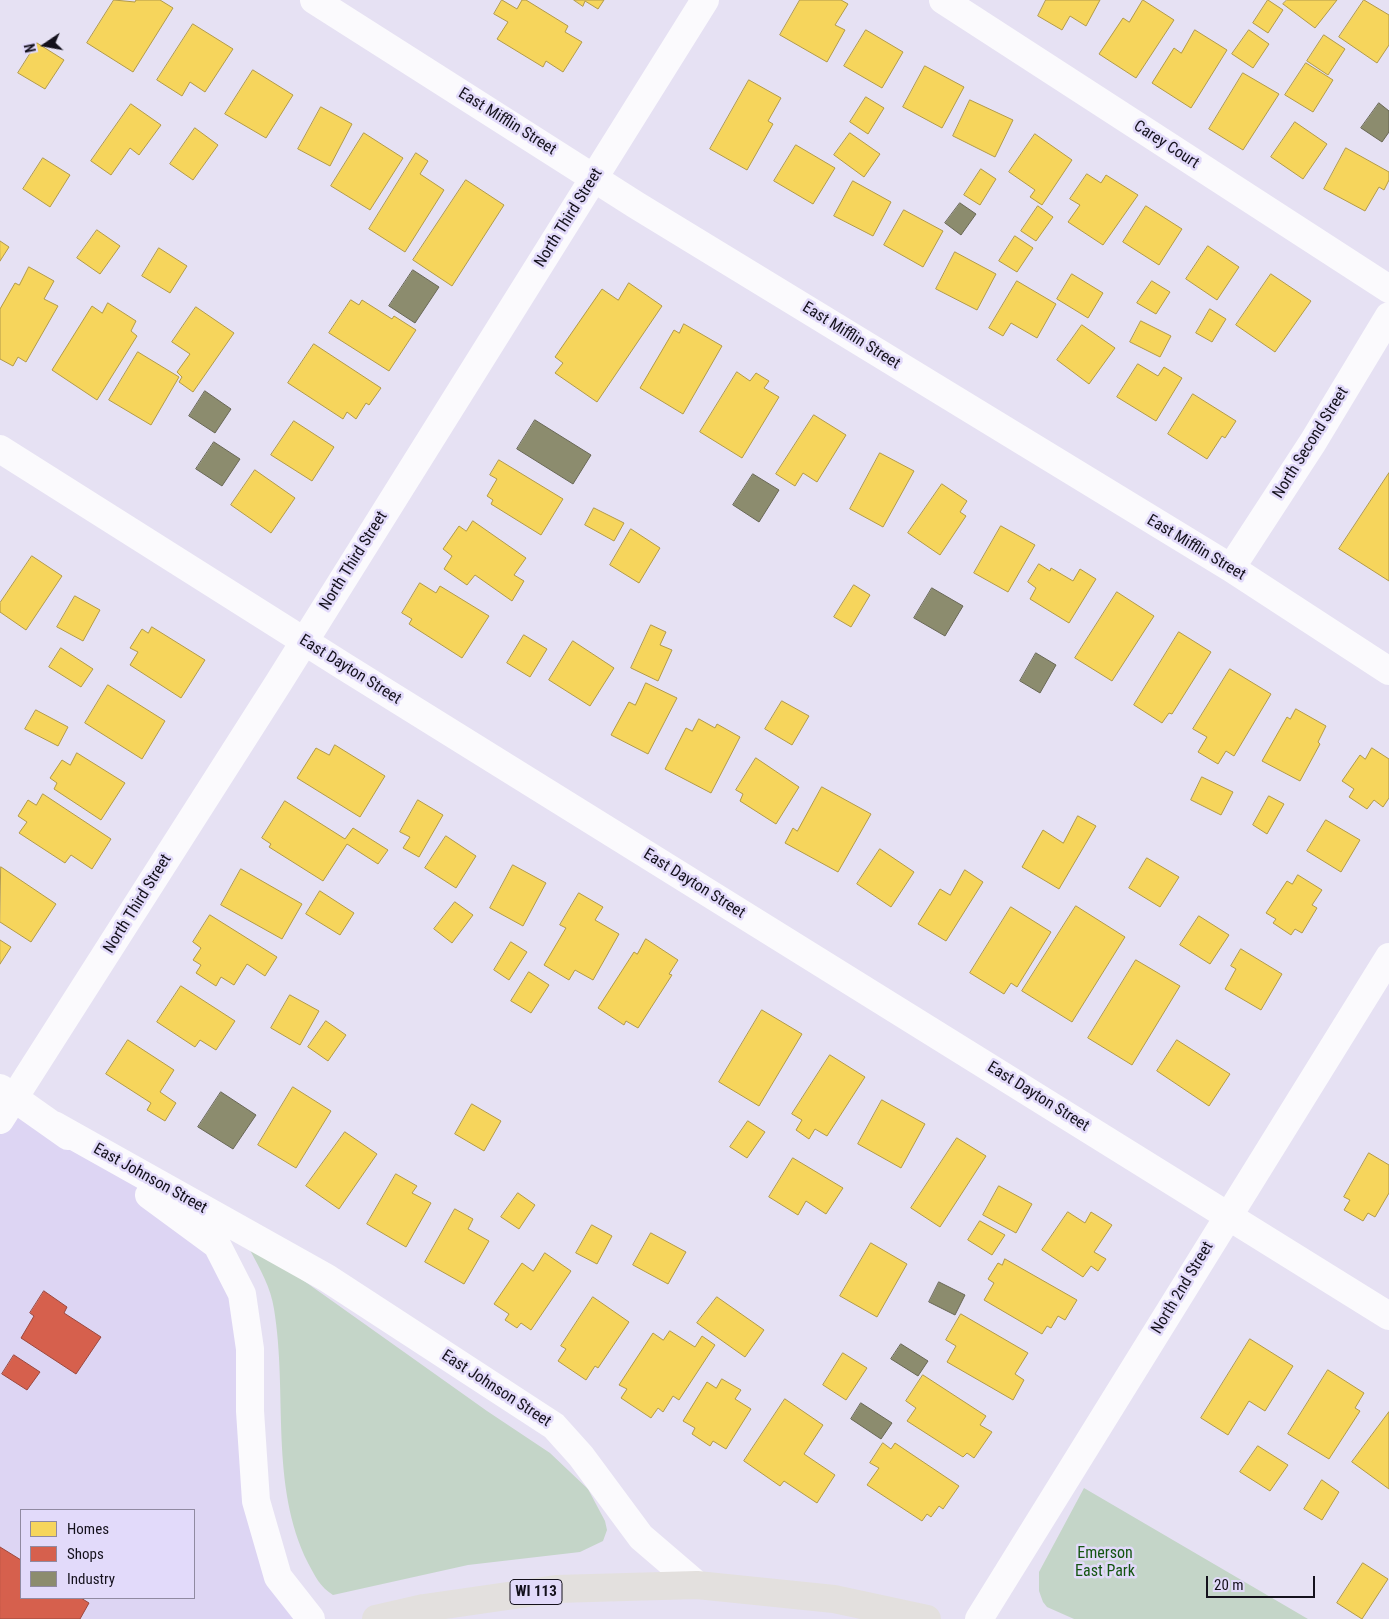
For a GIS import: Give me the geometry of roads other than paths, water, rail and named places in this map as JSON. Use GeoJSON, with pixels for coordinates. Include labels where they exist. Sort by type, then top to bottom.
{"type":"FeatureCollection","features":[{"type":"Feature","properties":{"kind":"main road","name":"WI 113"},"geometry":{"type":"LineString","coordinates":[[376,1619],[424,1608],[556,1589],[697,1585],[834,1599],[927,1619]]}},
{"type":"Feature","properties":{"kind":"street","name":"East Mifflin Street"},"geometry":{"type":"LineString","coordinates":[[314,0],[594,178],[1231,568],[1389,671]]}},
{"type":"Feature","properties":{"kind":"street","name":"North Third Street"},"geometry":{"type":"LineString","coordinates":[[0,1120],[8,1093],[279,682],[704,0]]}},
{"type":"Feature","properties":{"kind":"street","name":"Carey Court"},"geometry":{"type":"LineString","coordinates":[[944,0],[1389,289]]}},
{"type":"Feature","properties":{"kind":"street","name":"North Second Street"},"geometry":{"type":"LineString","coordinates":[[1231,568],[1313,442],[1389,316]]}},
{"type":"Feature","properties":{"kind":"street","name":"East Dayton Street"},"geometry":{"type":"LineString","coordinates":[[0,449],[1389,1316]]}},
{"type":"Feature","properties":{"kind":"street","name":"North 2nd Street"},"geometry":{"type":"LineString","coordinates":[[979,1619],[1389,957]]}},
{"type":"Feature","properties":{"kind":"street","name":"East Johnson Street"},"geometry":{"type":"LineString","coordinates":[[8,1093],[217,1245],[242,1294],[250,1349],[250,1411],[256,1502],[278,1577],[311,1619]]}},
{"type":"Feature","properties":{"kind":"street","name":"East Johnson Street"},"geometry":{"type":"LineString","coordinates":[[54,1125],[327,1278],[554,1426],[581,1456],[641,1537],[697,1585]]}},
{"type":"Feature","properties":{"kind":"park label","name":"Emerson East Park"},"geometry":{"type":"Point","coordinates":[1105,1563]}}]}
